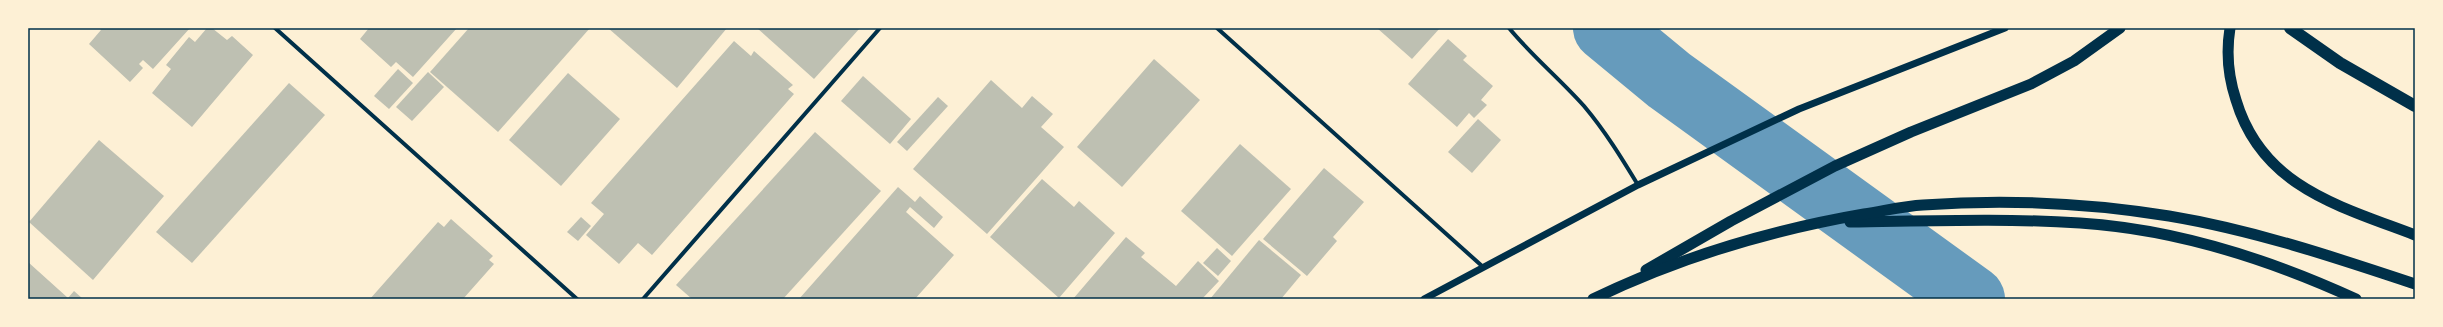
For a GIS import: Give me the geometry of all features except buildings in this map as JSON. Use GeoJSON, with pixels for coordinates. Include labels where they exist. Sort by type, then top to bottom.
{"type":"FeatureCollection","features":[{"type":"Feature","properties":{"kind":"highway"},"geometry":{"type":"LineString","coordinates":[[1593,299],[1618,287],[1771,200],[1873,149],[2031,84],[2074,61],[2120,28]]}},
{"type":"Feature","properties":{"kind":"highway"},"geometry":{"type":"LineString","coordinates":[[2230,28],[2226,51],[2231,85],[2241,117],[2256,146],[2277,168],[2304,189],[2337,206],[2415,235]]}},
{"type":"Feature","properties":{"kind":"highway"},"geometry":{"type":"LineString","coordinates":[[2290,28],[2340,62],[2415,106]]}},
{"type":"Feature","properties":{"kind":"highway"},"geometry":{"type":"LineString","coordinates":[[1618,287],[1722,248],[1812,223],[1921,205],[2001,202],[2082,206],[2168,216],[2252,234],[2415,284]]}},
{"type":"Feature","properties":{"kind":"highway"},"geometry":{"type":"LineString","coordinates":[[1812,223],[1950,220],[2081,223],[2163,235],[2234,252],[2322,283],[2356,299]]}},
{"type":"Feature","properties":{"kind":"street"},"geometry":{"type":"LineString","coordinates":[[275,28],[577,299]]}},
{"type":"Feature","properties":{"kind":"street"},"geometry":{"type":"LineString","coordinates":[[643,299],[880,28]]}},
{"type":"Feature","properties":{"kind":"street"},"geometry":{"type":"LineString","coordinates":[[1217,28],[1482,266]]}},
{"type":"Feature","properties":{"kind":"street"},"geometry":{"type":"LineString","coordinates":[[1509,28],[1524,46],[1583,105],[1613,144],[1638,185]]}},
{"type":"Feature","properties":{"kind":"street"},"geometry":{"type":"LineString","coordinates":[[1424,299],[1482,266],[1638,185],[1799,110],[2005,28]]}},
{"type":"Feature","properties":{"kind":"waterway"},"geometry":{"type":"LineString","coordinates":[[1606,28],[1669,80],[1972,299]]}}]}
